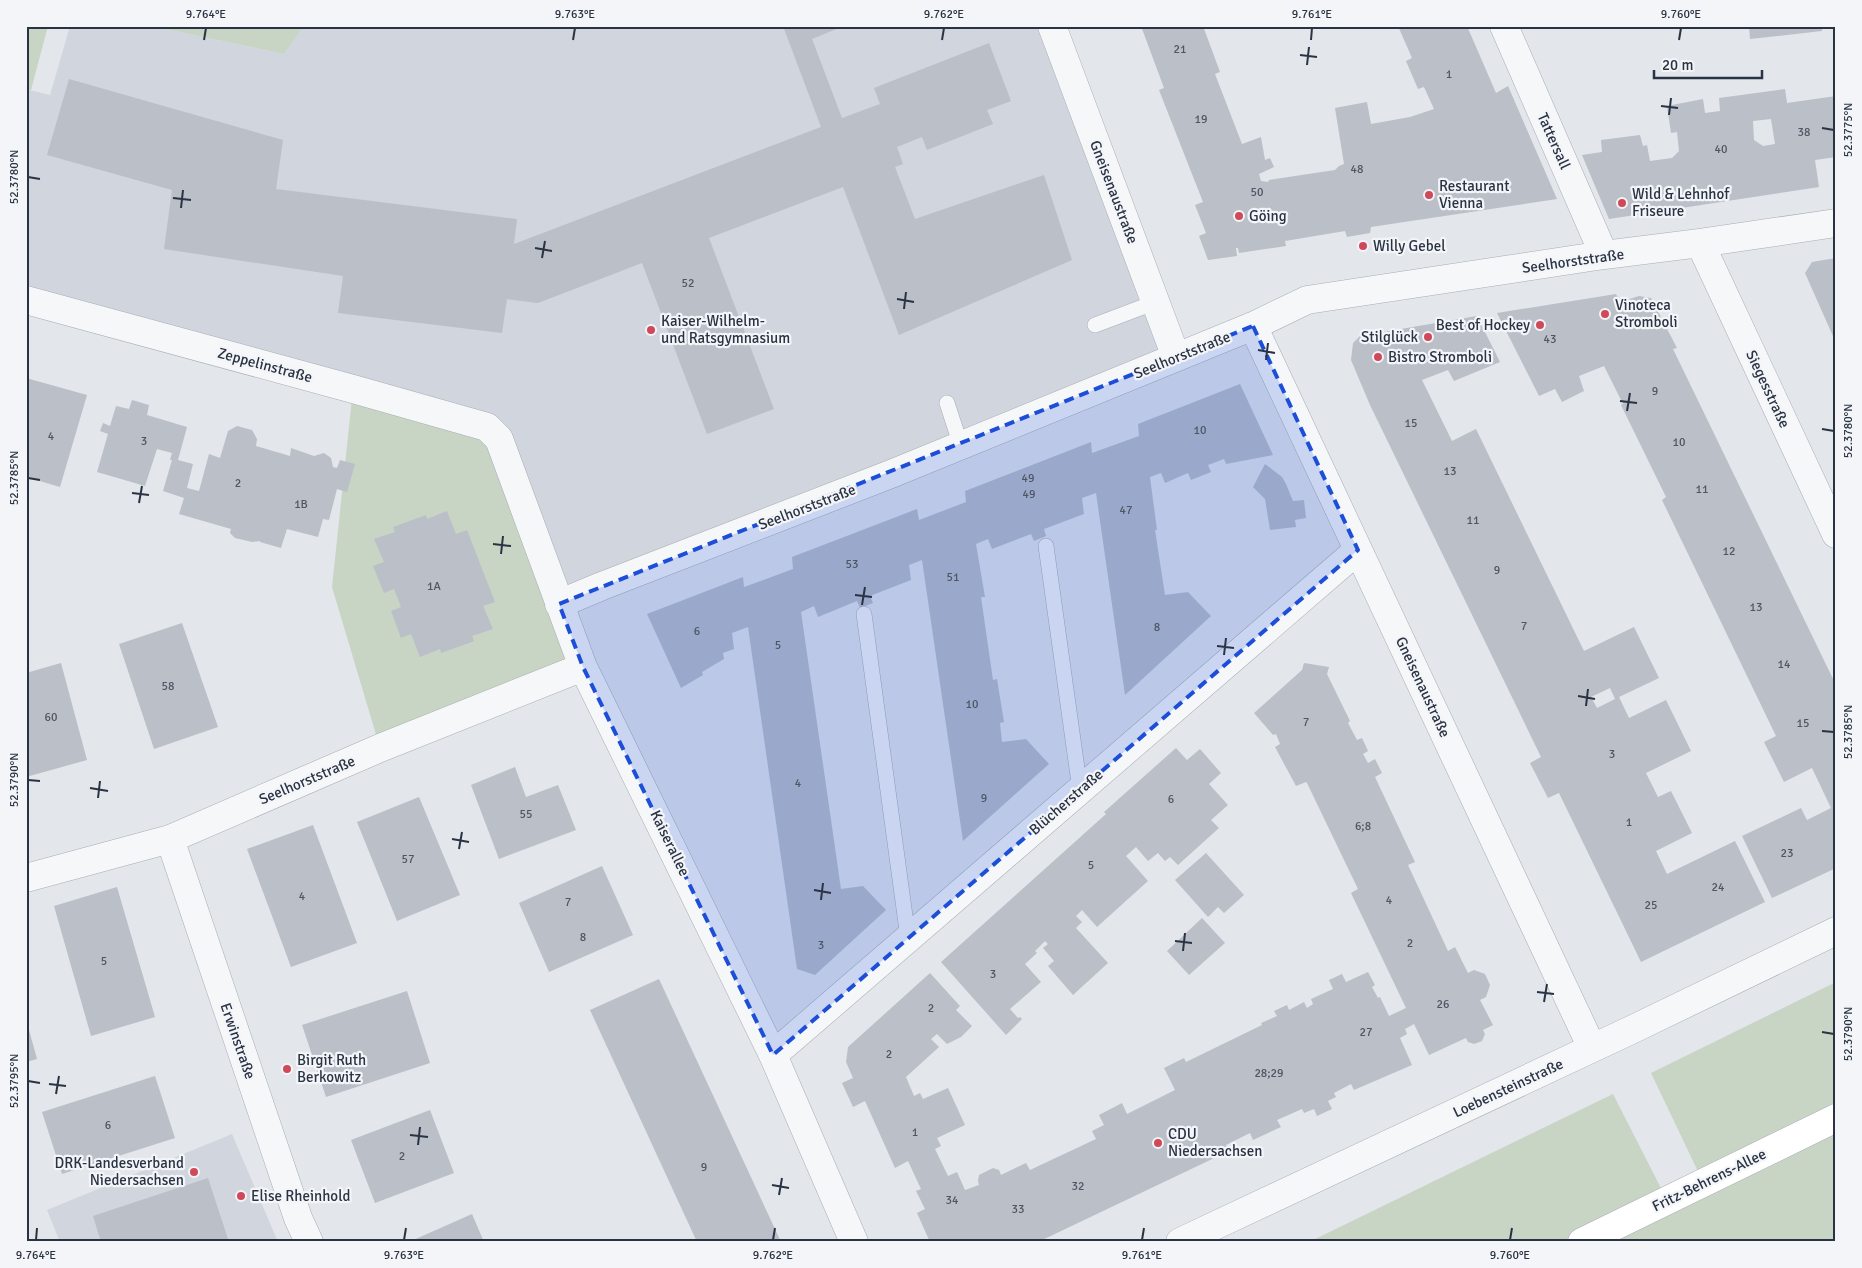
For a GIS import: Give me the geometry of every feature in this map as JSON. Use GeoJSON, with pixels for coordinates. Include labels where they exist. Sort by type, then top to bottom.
{"type":"FeatureCollection","features":[{"type":"Feature","properties":{"kind":"street","name":"Gneisenaustraße"},"geometry":{"type":"LineString","coordinates":[[1052,26],[1176,357]]}},
{"type":"Feature","properties":{"kind":"street","name":"Tattersall"},"geometry":{"type":"LineString","coordinates":[[1504,26],[1604,255]]}},
{"type":"Feature","properties":{"kind":"street","name":"Seelhorststraße"},"geometry":{"type":"LineString","coordinates":[[559,604],[962,446],[1253,326],[1308,300],[1604,255],[1700,244],[1836,223]]}},
{"type":"Feature","properties":{"kind":"street","name":"Siegesstraße"},"geometry":{"type":"LineString","coordinates":[[1700,244],[1836,534]]}},
{"type":"Feature","properties":{"kind":"street","name":"Zeppelinstraße"},"geometry":{"type":"LineString","coordinates":[[26,300],[353,388],[487,427],[499,439]]}},
{"type":"Feature","properties":{"kind":"street","name":"Gneisenaustraße"},"geometry":{"type":"LineString","coordinates":[[1253,326],[1592,1048]]}},
{"type":"Feature","properties":{"kind":"street","name":"Kaiserallee"},"geometry":{"type":"LineString","coordinates":[[499,439],[583,667],[773,1055],[854,1242]]}},
{"type":"Feature","properties":{"kind":"street","name":"Blücherstraße"},"geometry":{"type":"LineString","coordinates":[[773,1055],[1358,550]]}},
{"type":"Feature","properties":{"kind":"street","name":"Seelhorststraße"},"geometry":{"type":"LineString","coordinates":[[26,878],[170,839],[380,748],[583,667]]}},
{"type":"Feature","properties":{"kind":"street","name":"Erwinstraße"},"geometry":{"type":"LineString","coordinates":[[170,839],[298,1218],[309,1242]]}},
{"type":"Feature","properties":{"kind":"street","name":"Loebensteinstraße"},"geometry":{"type":"LineString","coordinates":[[1180,1242],[1836,931]]}},
{"type":"Feature","properties":{"kind":"street","name":"Fritz-Behrens-Allee"},"geometry":{"type":"LineString","coordinates":[[1582,1242],[1836,1118]]}},
{"type":"Feature","properties":{"kind":"lane"},"geometry":{"type":"LineString","coordinates":[[1095,325],[1156,302]]}},
{"type":"Feature","properties":{"kind":"lane"},"geometry":{"type":"LineString","coordinates":[[947,403],[962,446]]}},
{"type":"Feature","properties":{"kind":"lane"},"geometry":{"type":"LineString","coordinates":[[1046,546],[1080,790]]}},
{"type":"Feature","properties":{"kind":"lane"},"geometry":{"type":"LineString","coordinates":[[864,614],[908,938]]}},
{"type":"Feature","properties":{"kind":"highlighted area"},"geometry":{"type":"Polygon","coordinates":[[[1253,326],[1358,550],[773,1055],[583,667],[559,604],[1253,326]]]}},
{"type":"Feature","properties":{"kind":"shaded area","name":"Kaiser-Wilhelm- und Ratsgymnasium"},"geometry":{"type":"Polygon","coordinates":[[[70,26],[151,26],[284,54],[304,26],[1052,26],[1176,357],[559,604],[499,439],[26,300],[26,89],[50,95],[70,26]]]}},
{"type":"Feature","properties":{"kind":"shaded area","name":"DRK-Landesverband Niedersachsen"},"geometry":{"type":"Polygon","coordinates":[[[232,1134],[278,1242],[60,1242],[47,1210],[232,1134]]]}},
{"type":"Feature","properties":{"kind":"green space"},"geometry":{"type":"Polygon","coordinates":[[[26,26],[48,26],[31,90],[26,89],[26,26]]]}},
{"type":"Feature","properties":{"kind":"green space"},"geometry":{"type":"Polygon","coordinates":[[[151,26],[304,26],[284,54],[151,26]]]}},
{"type":"Feature","properties":{"kind":"green space"},"geometry":{"type":"Polygon","coordinates":[[[353,389],[487,427],[583,667],[380,748],[332,587],[353,389]]]}},
{"type":"Feature","properties":{"kind":"green space"},"geometry":{"type":"Polygon","coordinates":[[[1836,982],[1836,1242],[1309,1242],[1613,1094],[1667,1200],[1703,1182],[1651,1073],[1836,982]]]}},
{"type":"Feature","properties":{"kind":"building"},"geometry":{"type":"Polygon","coordinates":[[[783,26],[844,26],[812,39],[842,118],[880,104],[874,88],[989,43],[1011,101],[987,110],[993,124],[927,150],[922,137],[897,147],[903,164],[895,167],[915,219],[1044,175],[1072,260],[899,335],[843,187],[709,238],[774,409],[707,434],[642,263],[538,303],[507,299],[502,333],[338,313],[343,276],[164,249],[172,190],[47,155],[69,79],[283,140],[276,189],[517,219],[514,244],[821,127],[783,26]]]}},
{"type":"Feature","properties":{"kind":"building"},"geometry":{"type":"Polygon","coordinates":[[[1141,26],[1203,26],[1220,72],[1215,74],[1242,144],[1261,137],[1265,160],[1270,158],[1274,167],[1259,174],[1261,181],[1268,182],[1269,180],[1335,170],[1344,164],[1335,108],[1367,102],[1371,124],[1410,117],[1434,109],[1424,87],[1418,89],[1406,61],[1412,58],[1398,26],[1467,26],[1496,93],[1508,86],[1557,199],[1371,227],[1370,233],[1347,237],[1345,231],[1285,241],[1286,246],[1239,253],[1238,248],[1236,248],[1237,256],[1208,260],[1199,236],[1206,233],[1195,205],[1203,202],[1159,90],[1164,88],[1141,26]]]}},
{"type":"Feature","properties":{"kind":"building"},"geometry":{"type":"Polygon","coordinates":[[[1749,26],[1822,26],[1822,31],[1750,39],[1749,26]]]}},
{"type":"Feature","properties":{"kind":"building"},"geometry":{"type":"Polygon","coordinates":[[[1785,89],[1787,103],[1836,96],[1836,157],[1815,160],[1819,187],[1609,219],[1582,155],[1602,152],[1601,140],[1640,135],[1643,146],[1647,145],[1650,161],[1672,158],[1679,151],[1677,132],[1671,133],[1667,106],[1703,99],[1705,113],[1720,111],[1719,98],[1785,89]],[[1771,119],[1753,121],[1754,140],[1763,146],[1775,144],[1771,119]]]}},
{"type":"Feature","properties":{"kind":"building"},"geometry":{"type":"Polygon","coordinates":[[[1836,258],[1836,343],[1805,273],[1812,262],[1836,258]]]}},
{"type":"Feature","properties":{"kind":"building"},"geometry":{"type":"Polygon","coordinates":[[[1616,294],[1620,302],[1639,296],[1651,298],[1677,348],[1673,349],[1836,685],[1836,868],[1772,898],[1742,836],[1801,808],[1807,820],[1831,808],[1812,768],[1784,782],[1764,742],[1776,736],[1662,500],[1666,497],[1604,366],[1579,376],[1584,391],[1562,402],[1555,389],[1539,396],[1497,313],[1616,294]]]}},
{"type":"Feature","properties":{"kind":"building"},"geometry":{"type":"Polygon","coordinates":[[[1477,316],[1500,362],[1454,381],[1448,370],[1422,380],[1452,441],[1476,429],[1584,651],[1634,627],[1659,678],[1619,697],[1629,718],[1666,700],[1691,751],[1646,773],[1658,797],[1671,791],[1692,833],[1656,851],[1667,874],[1735,841],[1765,902],[1641,962],[1559,793],[1548,798],[1530,763],[1541,757],[1370,405],[1351,360],[1353,343],[1360,336],[1477,316]],[[1610,688],[1591,697],[1597,708],[1615,699],[1610,688]]]}},
{"type":"Feature","properties":{"kind":"building"},"geometry":{"type":"Polygon","coordinates":[[[26,378],[87,395],[60,487],[26,477],[26,378]]]}},
{"type":"Feature","properties":{"kind":"building"},"geometry":{"type":"Polygon","coordinates":[[[1240,384],[1273,455],[1226,464],[1224,459],[1208,465],[1211,472],[1191,480],[1188,473],[1165,483],[1161,473],[1150,477],[1157,530],[1155,530],[1165,595],[1188,592],[1211,616],[1125,695],[1096,493],[1082,498],[1084,514],[1044,529],[1046,536],[1034,541],[1031,534],[992,549],[988,539],[976,544],[985,597],[981,597],[993,680],[997,679],[1004,722],[1000,723],[1002,742],[1026,739],[1049,764],[963,841],[922,560],[909,565],[911,580],[870,596],[873,603],[860,608],[857,601],[818,617],[814,606],[801,612],[841,889],[863,886],[886,910],[815,975],[797,969],[748,627],[732,633],[734,649],[723,653],[724,659],[702,672],[703,675],[681,688],[647,614],[743,577],[744,587],[793,569],[792,557],[917,509],[919,520],[966,502],[965,491],[1091,442],[1092,453],[1139,436],[1138,424],[1240,384]]]}},
{"type":"Feature","properties":{"kind":"building"},"geometry":{"type":"Polygon","coordinates":[[[132,400],[149,405],[147,415],[187,427],[178,460],[193,464],[187,488],[199,491],[209,454],[220,458],[228,431],[237,426],[252,430],[257,439],[256,446],[290,456],[291,448],[314,456],[324,453],[331,458],[333,467],[337,468],[340,460],[355,464],[347,492],[337,489],[329,520],[323,519],[318,537],[287,529],[281,548],[260,541],[252,542],[235,538],[230,533],[231,529],[179,514],[184,498],[163,491],[172,460],[170,460],[172,453],[157,449],[145,486],[97,472],[108,434],[100,431],[103,423],[110,426],[116,406],[129,409],[132,400]]]}},
{"type":"Feature","properties":{"kind":"building"},"geometry":{"type":"Polygon","coordinates":[[[1265,464],[1282,477],[1293,501],[1304,500],[1306,518],[1295,520],[1296,527],[1270,530],[1265,499],[1253,487],[1265,464]]]}},
{"type":"Feature","properties":{"kind":"building"},"geometry":{"type":"Polygon","coordinates":[[[447,511],[456,534],[467,530],[495,602],[483,606],[493,629],[472,636],[474,641],[469,643],[441,653],[440,649],[420,657],[411,634],[401,638],[391,611],[401,607],[394,589],[384,593],[373,566],[384,562],[374,539],[395,532],[393,527],[426,515],[427,519],[447,511]]]}},
{"type":"Feature","properties":{"kind":"building"},"geometry":{"type":"Polygon","coordinates":[[[182,623],[218,727],[154,749],[119,644],[182,623]]]}},
{"type":"Feature","properties":{"kind":"building"},"geometry":{"type":"Polygon","coordinates":[[[61,663],[87,760],[26,777],[26,673],[61,663]]]}},
{"type":"Feature","properties":{"kind":"building"},"geometry":{"type":"Polygon","coordinates":[[[1304,663],[1329,667],[1327,674],[1350,721],[1348,723],[1357,740],[1362,738],[1368,751],[1363,754],[1368,763],[1375,759],[1382,773],[1375,777],[1415,862],[1408,865],[1448,951],[1455,947],[1468,973],[1474,970],[1485,974],[1490,985],[1486,997],[1480,1000],[1493,1025],[1483,1030],[1485,1034],[1482,1041],[1474,1044],[1468,1042],[1466,1038],[1429,1055],[1414,1024],[1405,1029],[1407,1034],[1400,1038],[1412,1065],[1354,1090],[1351,1084],[1334,1093],[1336,1097],[1328,1101],[1332,1109],[1317,1116],[1314,1109],[1304,1113],[1302,1109],[1277,1120],[1281,1127],[1253,1140],[1250,1133],[1226,1145],[1229,1151],[1038,1242],[930,1242],[917,1213],[925,1209],[916,1191],[921,1189],[908,1161],[895,1168],[865,1101],[853,1107],[842,1083],[853,1078],[846,1062],[848,1047],[930,973],[960,1006],[956,1010],[972,1026],[961,1037],[947,1044],[937,1034],[931,1039],[939,1047],[906,1077],[914,1096],[920,1093],[923,1099],[948,1088],[965,1125],[937,1138],[941,1146],[935,1149],[948,1176],[957,1172],[965,1190],[979,1185],[979,1175],[993,1168],[999,1170],[1001,1175],[1026,1163],[1030,1170],[1096,1139],[1092,1131],[1104,1125],[1099,1115],[1122,1103],[1127,1114],[1175,1090],[1164,1068],[1184,1058],[1186,1062],[1262,1025],[1261,1023],[1277,1016],[1274,1011],[1287,1005],[1289,1010],[1304,1002],[1307,1008],[1313,1004],[1311,999],[1333,989],[1329,980],[1342,974],[1346,982],[1368,972],[1375,985],[1372,987],[1378,998],[1380,997],[1389,1016],[1406,1008],[1351,893],[1358,889],[1307,783],[1296,786],[1275,747],[1280,744],[1276,734],[1273,735],[1254,713],[1302,670],[1304,663]]]}},
{"type":"Feature","properties":{"kind":"building"},"geometry":{"type":"Polygon","coordinates":[[[1176,748],[1187,760],[1200,749],[1221,773],[1209,784],[1228,805],[1211,820],[1219,828],[1178,865],[1170,857],[1165,861],[1158,853],[1148,861],[1136,847],[1126,856],[1148,881],[1097,927],[1082,910],[1076,916],[1082,922],[1076,928],[1108,963],[1073,995],[1048,966],[1054,961],[1043,948],[1048,944],[1045,941],[1035,951],[1037,953],[1025,964],[1041,982],[1010,1009],[1018,1018],[1022,1019],[1006,1035],[941,962],[1106,814],[1104,812],[1176,748]]]}},
{"type":"Feature","properties":{"kind":"building"},"geometry":{"type":"Polygon","coordinates":[[[515,767],[526,797],[558,785],[576,830],[499,859],[471,785],[515,767]]]}},
{"type":"Feature","properties":{"kind":"building"},"geometry":{"type":"Polygon","coordinates":[[[419,797],[460,895],[397,921],[357,822],[419,797]]]}},
{"type":"Feature","properties":{"kind":"building"},"geometry":{"type":"Polygon","coordinates":[[[313,825],[357,943],[291,967],[247,849],[313,825]]]}},
{"type":"Feature","properties":{"kind":"building"},"geometry":{"type":"Polygon","coordinates":[[[1206,853],[1244,895],[1224,913],[1218,907],[1208,917],[1175,880],[1206,853]]]}},
{"type":"Feature","properties":{"kind":"building"},"geometry":{"type":"Polygon","coordinates":[[[602,866],[633,935],[549,972],[519,903],[602,866]]]}},
{"type":"Feature","properties":{"kind":"building"},"geometry":{"type":"Polygon","coordinates":[[[117,887],[155,1017],[91,1036],[54,906],[117,887]]]}},
{"type":"Feature","properties":{"kind":"building"},"geometry":{"type":"Polygon","coordinates":[[[1202,918],[1225,943],[1189,975],[1167,951],[1202,918]]]}},
{"type":"Feature","properties":{"kind":"building"},"geometry":{"type":"Polygon","coordinates":[[[659,979],[781,1242],[697,1242],[590,1010],[659,979]]]}},
{"type":"Feature","properties":{"kind":"building"},"geometry":{"type":"Polygon","coordinates":[[[407,991],[430,1063],[326,1097],[302,1025],[407,991]]]}},
{"type":"Feature","properties":{"kind":"building"},"geometry":{"type":"Polygon","coordinates":[[[26,1019],[37,1059],[26,1062],[26,1019]]]}},
{"type":"Feature","properties":{"kind":"building"},"geometry":{"type":"Polygon","coordinates":[[[155,1076],[175,1138],[62,1174],[42,1112],[155,1076]]]}},
{"type":"Feature","properties":{"kind":"building"},"geometry":{"type":"Polygon","coordinates":[[[430,1110],[454,1173],[375,1203],[351,1140],[430,1110]]]}},
{"type":"Feature","properties":{"kind":"building"},"geometry":{"type":"Polygon","coordinates":[[[208,1178],[229,1242],[101,1242],[93,1216],[208,1178]]]}},
{"type":"Feature","properties":{"kind":"building"},"geometry":{"type":"Polygon","coordinates":[[[472,1214],[484,1242],[409,1242],[472,1214]]]}},
{"type":"Feature","properties":{"kind":"place","name":"Restaurant Vienna"},"geometry":{"type":"Point","coordinates":[1429,195]}},
{"type":"Feature","properties":{"kind":"place","name":"Wild & Lehnhof Friseure"},"geometry":{"type":"Point","coordinates":[1622,203]}},
{"type":"Feature","properties":{"kind":"place","name":"Göing"},"geometry":{"type":"Point","coordinates":[1239,216]}},
{"type":"Feature","properties":{"kind":"place","name":"Willy Gebel"},"geometry":{"type":"Point","coordinates":[1363,246]}},
{"type":"Feature","properties":{"kind":"place","name":"Vinoteca Stromboli"},"geometry":{"type":"Point","coordinates":[1605,314]}},
{"type":"Feature","properties":{"kind":"place","name":"Best of Hockey"},"geometry":{"type":"Point","coordinates":[1540,325]}},
{"type":"Feature","properties":{"kind":"place","name":"Kaiser-Wilhelm- und Ratsgymnasium"},"geometry":{"type":"Point","coordinates":[651,330]}},
{"type":"Feature","properties":{"kind":"place","name":"Stilglück"},"geometry":{"type":"Point","coordinates":[1428,337]}},
{"type":"Feature","properties":{"kind":"place","name":"Bistro Stromboli"},"geometry":{"type":"Point","coordinates":[1378,357]}},
{"type":"Feature","properties":{"kind":"place","name":"Birgit Ruth Berkowitz"},"geometry":{"type":"Point","coordinates":[287,1069]}},
{"type":"Feature","properties":{"kind":"place","name":"CDU Niedersachsen"},"geometry":{"type":"Point","coordinates":[1158,1143]}},
{"type":"Feature","properties":{"kind":"place","name":"DRK-Landesverband Niedersachsen"},"geometry":{"type":"Point","coordinates":[194,1172]}},
{"type":"Feature","properties":{"kind":"place","name":"Elise Rheinhold"},"geometry":{"type":"Point","coordinates":[241,1196]}}]}
